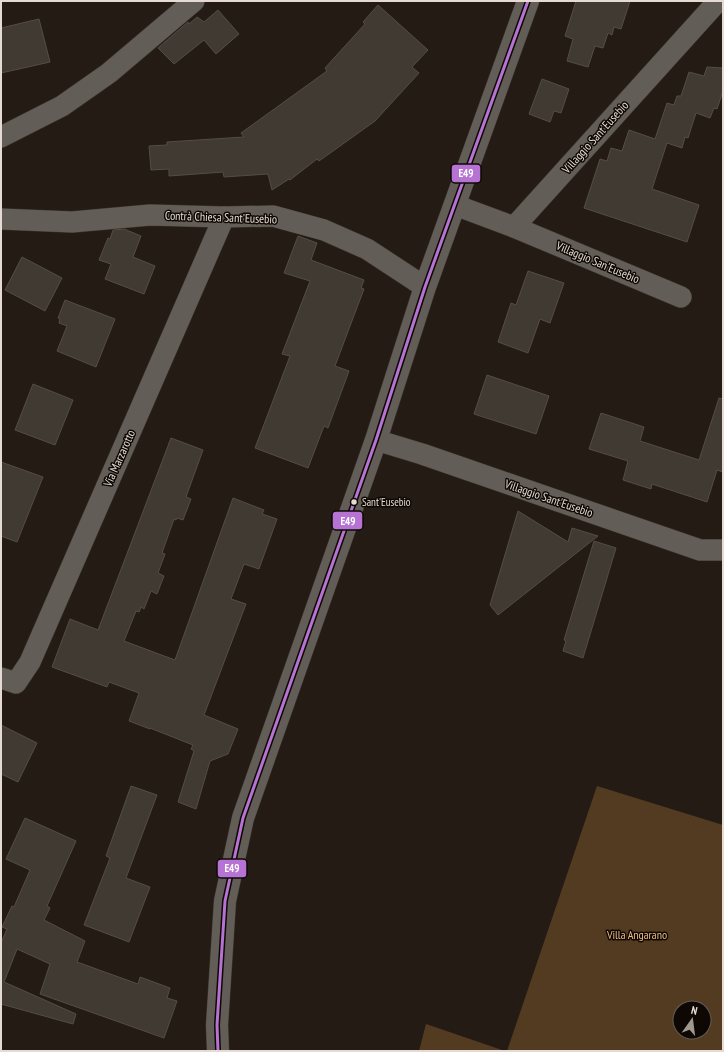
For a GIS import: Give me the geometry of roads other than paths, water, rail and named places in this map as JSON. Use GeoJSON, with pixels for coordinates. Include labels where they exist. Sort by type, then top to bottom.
{"type":"FeatureCollection","features":[{"type":"Feature","properties":{"kind":"street"},"geometry":{"type":"LineString","coordinates":[[1,137],[62,106],[109,74],[194,1]]}},
{"type":"Feature","properties":{"kind":"street"},"geometry":{"type":"LineString","coordinates":[[218,1051],[217,1025],[225,901],[243,818],[376,440],[425,287],[528,1]]}},
{"type":"Feature","properties":{"kind":"street","name":"Villaggio Sant'Eusebio"},"geometry":{"type":"LineString","coordinates":[[514,227],[718,1]]}},
{"type":"Feature","properties":{"kind":"street"},"geometry":{"type":"LineString","coordinates":[[455,205],[514,227]]}},
{"type":"Feature","properties":{"kind":"street","name":"Contrà Chiesa Sant'Eusebio"},"geometry":{"type":"LineString","coordinates":[[1,219],[72,222],[150,215],[224,217],[273,216],[324,230],[367,249],[425,287]]}},
{"type":"Feature","properties":{"kind":"street","name":"Via Marzarotto"},"geometry":{"type":"LineString","coordinates":[[1,678],[16,683],[30,662],[224,217]]}},
{"type":"Feature","properties":{"kind":"street","name":"Villaggio San'Eusebio"},"geometry":{"type":"LineString","coordinates":[[514,227],[681,297]]}},
{"type":"Feature","properties":{"kind":"street","name":"Villaggio Sant'Eusebio"},"geometry":{"type":"LineString","coordinates":[[376,440],[422,454],[700,550],[723,550]]}},
{"type":"Feature","properties":{"kind":"place","name":"Sant'Eusebio"},"geometry":{"type":"Point","coordinates":[354,502]}},
{"type":"Feature","properties":{"kind":"park label","name":"Villa Angarano"},"geometry":{"type":"Point","coordinates":[637,934]}}]}
